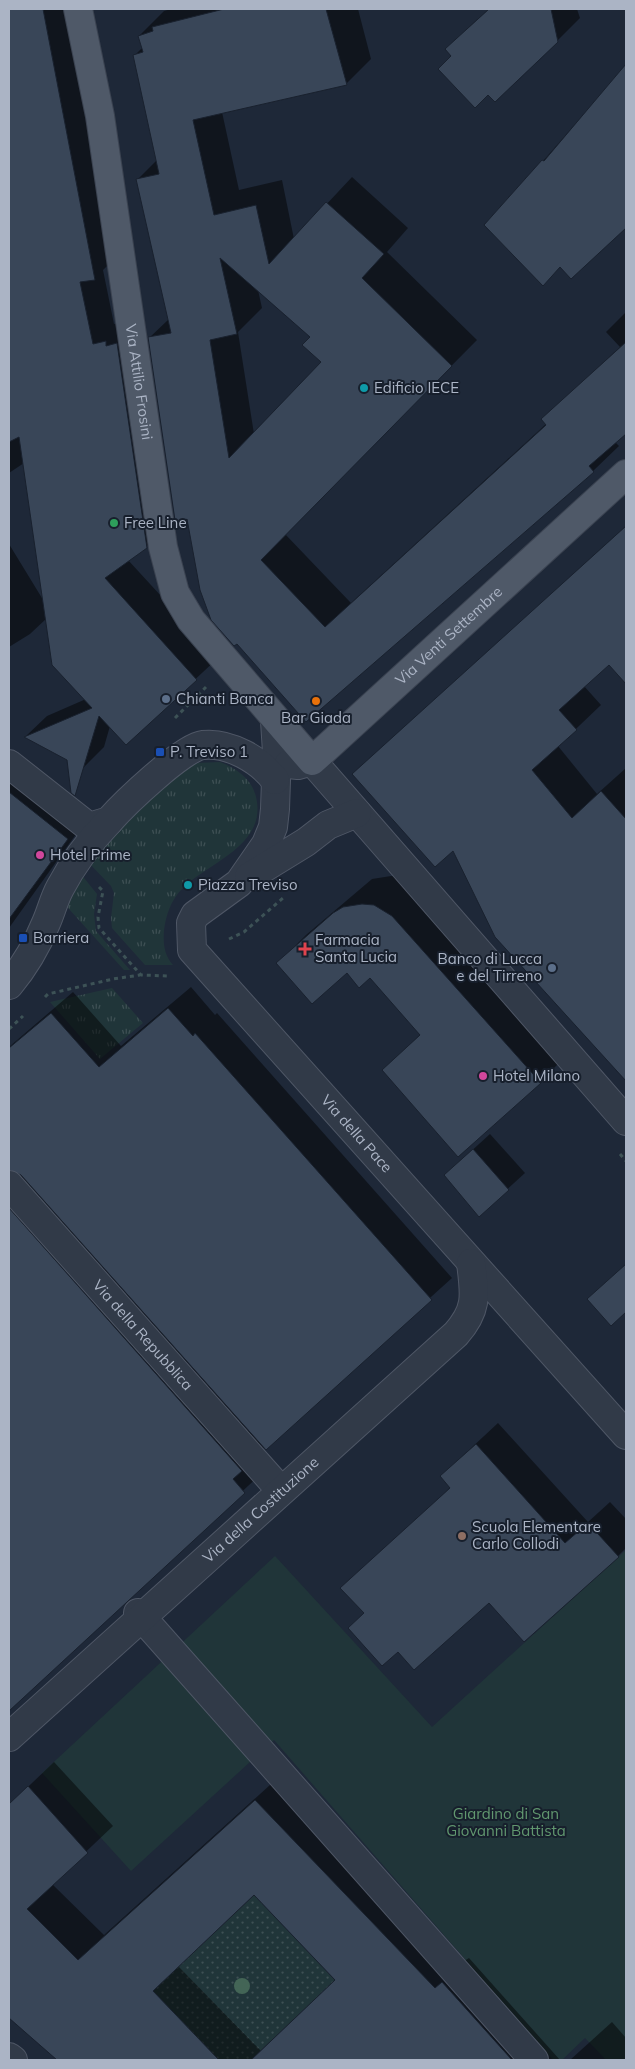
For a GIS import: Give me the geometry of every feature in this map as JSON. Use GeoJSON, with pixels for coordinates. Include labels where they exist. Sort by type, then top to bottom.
{"type":"FeatureCollection","features":[{"type":"Feature","properties":{"kind":"main road","name":"Via Attilio Frosini"},"geometry":{"type":"LineString","coordinates":[[78,9],[100,116],[163,546],[170,580],[175,594],[187,614],[275,721]]}},
{"type":"Feature","properties":{"kind":"main road","name":"Via Venti Settembre"},"geometry":{"type":"LineString","coordinates":[[312,761],[626,474]]}},
{"type":"Feature","properties":{"kind":"main road"},"geometry":{"type":"LineString","coordinates":[[275,721],[312,761]]}},
{"type":"Feature","properties":{"kind":"street"},"geometry":{"type":"LineString","coordinates":[[239,883],[266,844],[273,827],[270,769],[277,737],[275,721]]}},
{"type":"Feature","properties":{"kind":"street"},"geometry":{"type":"LineString","coordinates":[[9,985],[30,955],[45,926],[60,888],[76,863],[109,821],[168,766],[192,748],[202,745],[215,745],[243,754],[270,769],[312,761],[626,1120]]}},
{"type":"Feature","properties":{"kind":"street"},"geometry":{"type":"LineString","coordinates":[[9,764],[89,827],[109,821]]}},
{"type":"Feature","properties":{"kind":"street"},"geometry":{"type":"LineString","coordinates":[[202,961],[192,950],[191,924],[201,909],[328,826],[357,813]]}},
{"type":"Feature","properties":{"kind":"street","name":"Via della Pace"},"geometry":{"type":"LineString","coordinates":[[202,961],[626,1435]]}},
{"type":"Feature","properties":{"kind":"street","name":"Via della Repubblica"},"geometry":{"type":"LineString","coordinates":[[9,1186],[276,1485]]}},
{"type":"Feature","properties":{"kind":"street","name":"Via della Costituzione"},"geometry":{"type":"LineString","coordinates":[[9,1737],[276,1485],[451,1328],[462,1314],[466,1294],[467,1259]]}},
{"type":"Feature","properties":{"kind":"street","name":"Via della Costituzione"},"geometry":{"type":"LineString","coordinates":[[9,1730],[456,1334],[468,1320],[473,1309],[474,1288],[467,1259]]}},
{"type":"Feature","properties":{"kind":"street"},"geometry":{"type":"LineString","coordinates":[[139,1615],[534,2060]]}},
{"type":"Feature","properties":{"kind":"street"},"geometry":{"type":"LineString","coordinates":[[9,2056],[13,2060]]}},
{"type":"Feature","properties":{"kind":"path"},"geometry":{"type":"LineString","coordinates":[[171,722],[228,666]]}},
{"type":"Feature","properties":{"kind":"path"},"geometry":{"type":"LineString","coordinates":[[76,863],[103,891],[98,917],[100,928],[141,975]]}},
{"type":"Feature","properties":{"kind":"path"},"geometry":{"type":"LineString","coordinates":[[42,1000],[48,994],[114,979],[141,975],[183,977],[222,943],[244,932],[289,893]]}},
{"type":"Feature","properties":{"kind":"path"},"geometry":{"type":"LineString","coordinates":[[9,1029],[28,1012]]}},
{"type":"Feature","properties":{"kind":"path"},"geometry":{"type":"LineString","coordinates":[[614,1146],[626,1161]]}},
{"type":"Feature","properties":{"kind":"green space"},"geometry":{"type":"Polygon","coordinates":[[[220,762],[232,767],[242,775],[254,791],[257,814],[253,828],[244,841],[232,852],[182,889],[172,903],[165,924],[164,945],[173,965],[145,965],[112,928],[111,918],[114,893],[111,886],[88,862],[161,785],[196,763],[220,762]]]}},
{"type":"Feature","properties":{"kind":"green space"},"geometry":{"type":"Polygon","coordinates":[[[80,873],[97,894],[94,914],[96,931],[130,970],[124,970],[66,904],[80,873]]]}},
{"type":"Feature","properties":{"kind":"green space"},"geometry":{"type":"Polygon","coordinates":[[[112,988],[143,1023],[100,1059],[50,1002],[112,988]]]}},
{"type":"Feature","properties":{"kind":"green space","name":"Giardino di San Giovanni Battista"},"geometry":{"type":"Polygon","coordinates":[[[626,1550],[626,2060],[606,2060],[585,2038],[562,2060],[553,2060],[274,1740],[131,1871],[42,1773],[275,1556],[432,1727],[626,1550]]]}},
{"type":"Feature","properties":{"kind":"green space"},"geometry":{"type":"Polygon","coordinates":[[[254,1895],[335,1980],[251,2060],[219,2060],[153,1991],[254,1895]]]}},
{"type":"Feature","properties":{"kind":"building"},"geometry":{"type":"Polygon","coordinates":[[[9,9],[43,9],[95,280],[80,282],[93,344],[106,341],[106,346],[117,343],[147,548],[105,578],[197,680],[126,745],[99,716],[75,796],[71,793],[67,760],[24,737],[92,708],[52,665],[19,437],[9,442],[9,9]]]}},
{"type":"Feature","properties":{"kind":"building"},"geometry":{"type":"Polygon","coordinates":[[[224,9],[326,9],[347,85],[193,120],[214,215],[256,205],[269,264],[326,202],[384,254],[362,278],[452,366],[261,560],[325,627],[546,425],[541,419],[626,342],[626,434],[589,466],[594,472],[306,722],[237,644],[234,646],[211,620],[200,590],[187,519],[176,527],[148,337],[171,333],[136,179],[159,174],[133,55],[143,52],[138,36],[153,31],[152,27],[224,9]],[[220,258],[237,334],[210,340],[229,458],[321,362],[302,345],[310,337],[220,258]]]}},
{"type":"Feature","properties":{"kind":"building"},"geometry":{"type":"Polygon","coordinates":[[[489,9],[551,9],[558,42],[495,102],[488,95],[475,108],[438,69],[451,56],[445,49],[489,9]]]}},
{"type":"Feature","properties":{"kind":"building"},"geometry":{"type":"Polygon","coordinates":[[[626,64],[626,228],[571,279],[560,267],[543,286],[484,225],[542,160],[544,161],[626,64]]]}},
{"type":"Feature","properties":{"kind":"building"},"geometry":{"type":"Polygon","coordinates":[[[626,526],[626,684],[609,665],[559,710],[577,730],[532,770],[572,818],[601,791],[626,819],[626,1081],[495,937],[453,851],[435,867],[352,774],[626,526]]]}},
{"type":"Feature","properties":{"kind":"building"},"geometry":{"type":"Polygon","coordinates":[[[9,792],[68,839],[9,919],[9,792]]]}},
{"type":"Feature","properties":{"kind":"building"},"geometry":{"type":"Polygon","coordinates":[[[362,904],[374,905],[392,916],[541,1083],[458,1157],[382,1070],[420,1035],[370,978],[359,988],[347,973],[312,1004],[276,963],[333,913],[343,907],[362,904]]]}},
{"type":"Feature","properties":{"kind":"building"},"geometry":{"type":"Polygon","coordinates":[[[168,1008],[193,1036],[195,1033],[432,1300],[266,1450],[21,1175],[9,1170],[9,1048],[51,1013],[99,1067],[168,1008]]]}},
{"type":"Feature","properties":{"kind":"building"},"geometry":{"type":"Polygon","coordinates":[[[473,1149],[509,1190],[479,1217],[444,1175],[473,1149]]]}},
{"type":"Feature","properties":{"kind":"building"},"geometry":{"type":"Polygon","coordinates":[[[9,1208],[242,1471],[233,1479],[245,1493],[9,1711],[9,1208]]]}},
{"type":"Feature","properties":{"kind":"building"},"geometry":{"type":"Polygon","coordinates":[[[626,1264],[626,1312],[611,1326],[587,1299],[626,1264]]]}},
{"type":"Feature","properties":{"kind":"building"},"geometry":{"type":"Polygon","coordinates":[[[476,1444],[565,1543],[588,1523],[619,1557],[524,1642],[489,1603],[414,1670],[398,1652],[382,1666],[348,1628],[364,1613],[340,1588],[450,1488],[440,1476],[476,1444]]]}},
{"type":"Feature","properties":{"kind":"building"},"geometry":{"type":"Polygon","coordinates":[[[28,1786],[88,1853],[27,1909],[78,1960],[255,1800],[435,1988],[442,1982],[512,2060],[251,2060],[335,1980],[254,1895],[153,1991],[219,2060],[57,2060],[9,2018],[9,1804],[28,1786]]]}},
{"type":"Feature","properties":{"kind":"place","name":"Edificio IECE"},"geometry":{"type":"Point","coordinates":[364,388]}},
{"type":"Feature","properties":{"kind":"place","name":"Free Line"},"geometry":{"type":"Point","coordinates":[114,523]}},
{"type":"Feature","properties":{"kind":"place","name":"Chianti Banca"},"geometry":{"type":"Point","coordinates":[166,699]}},
{"type":"Feature","properties":{"kind":"place","name":"Bar Giada"},"geometry":{"type":"Point","coordinates":[316,701]}},
{"type":"Feature","properties":{"kind":"place","name":"P. Treviso 1"},"geometry":{"type":"Point","coordinates":[160,752]}},
{"type":"Feature","properties":{"kind":"place","name":"Hotel Prime"},"geometry":{"type":"Point","coordinates":[40,855]}},
{"type":"Feature","properties":{"kind":"place","name":"Piazza Treviso"},"geometry":{"type":"Point","coordinates":[188,885]}},
{"type":"Feature","properties":{"kind":"place","name":"Barriera"},"geometry":{"type":"Point","coordinates":[23,938]}},
{"type":"Feature","properties":{"kind":"place","name":"Farmacia Santa Lucia"},"geometry":{"type":"Point","coordinates":[305,949]}},
{"type":"Feature","properties":{"kind":"place","name":"Banco di Lucca e del Tirreno"},"geometry":{"type":"Point","coordinates":[552,968]}},
{"type":"Feature","properties":{"kind":"place","name":"Hotel Milano"},"geometry":{"type":"Point","coordinates":[483,1076]}},
{"type":"Feature","properties":{"kind":"place","name":"Scuola Elementare Carlo Collodi"},"geometry":{"type":"Point","coordinates":[462,1536]}}]}
